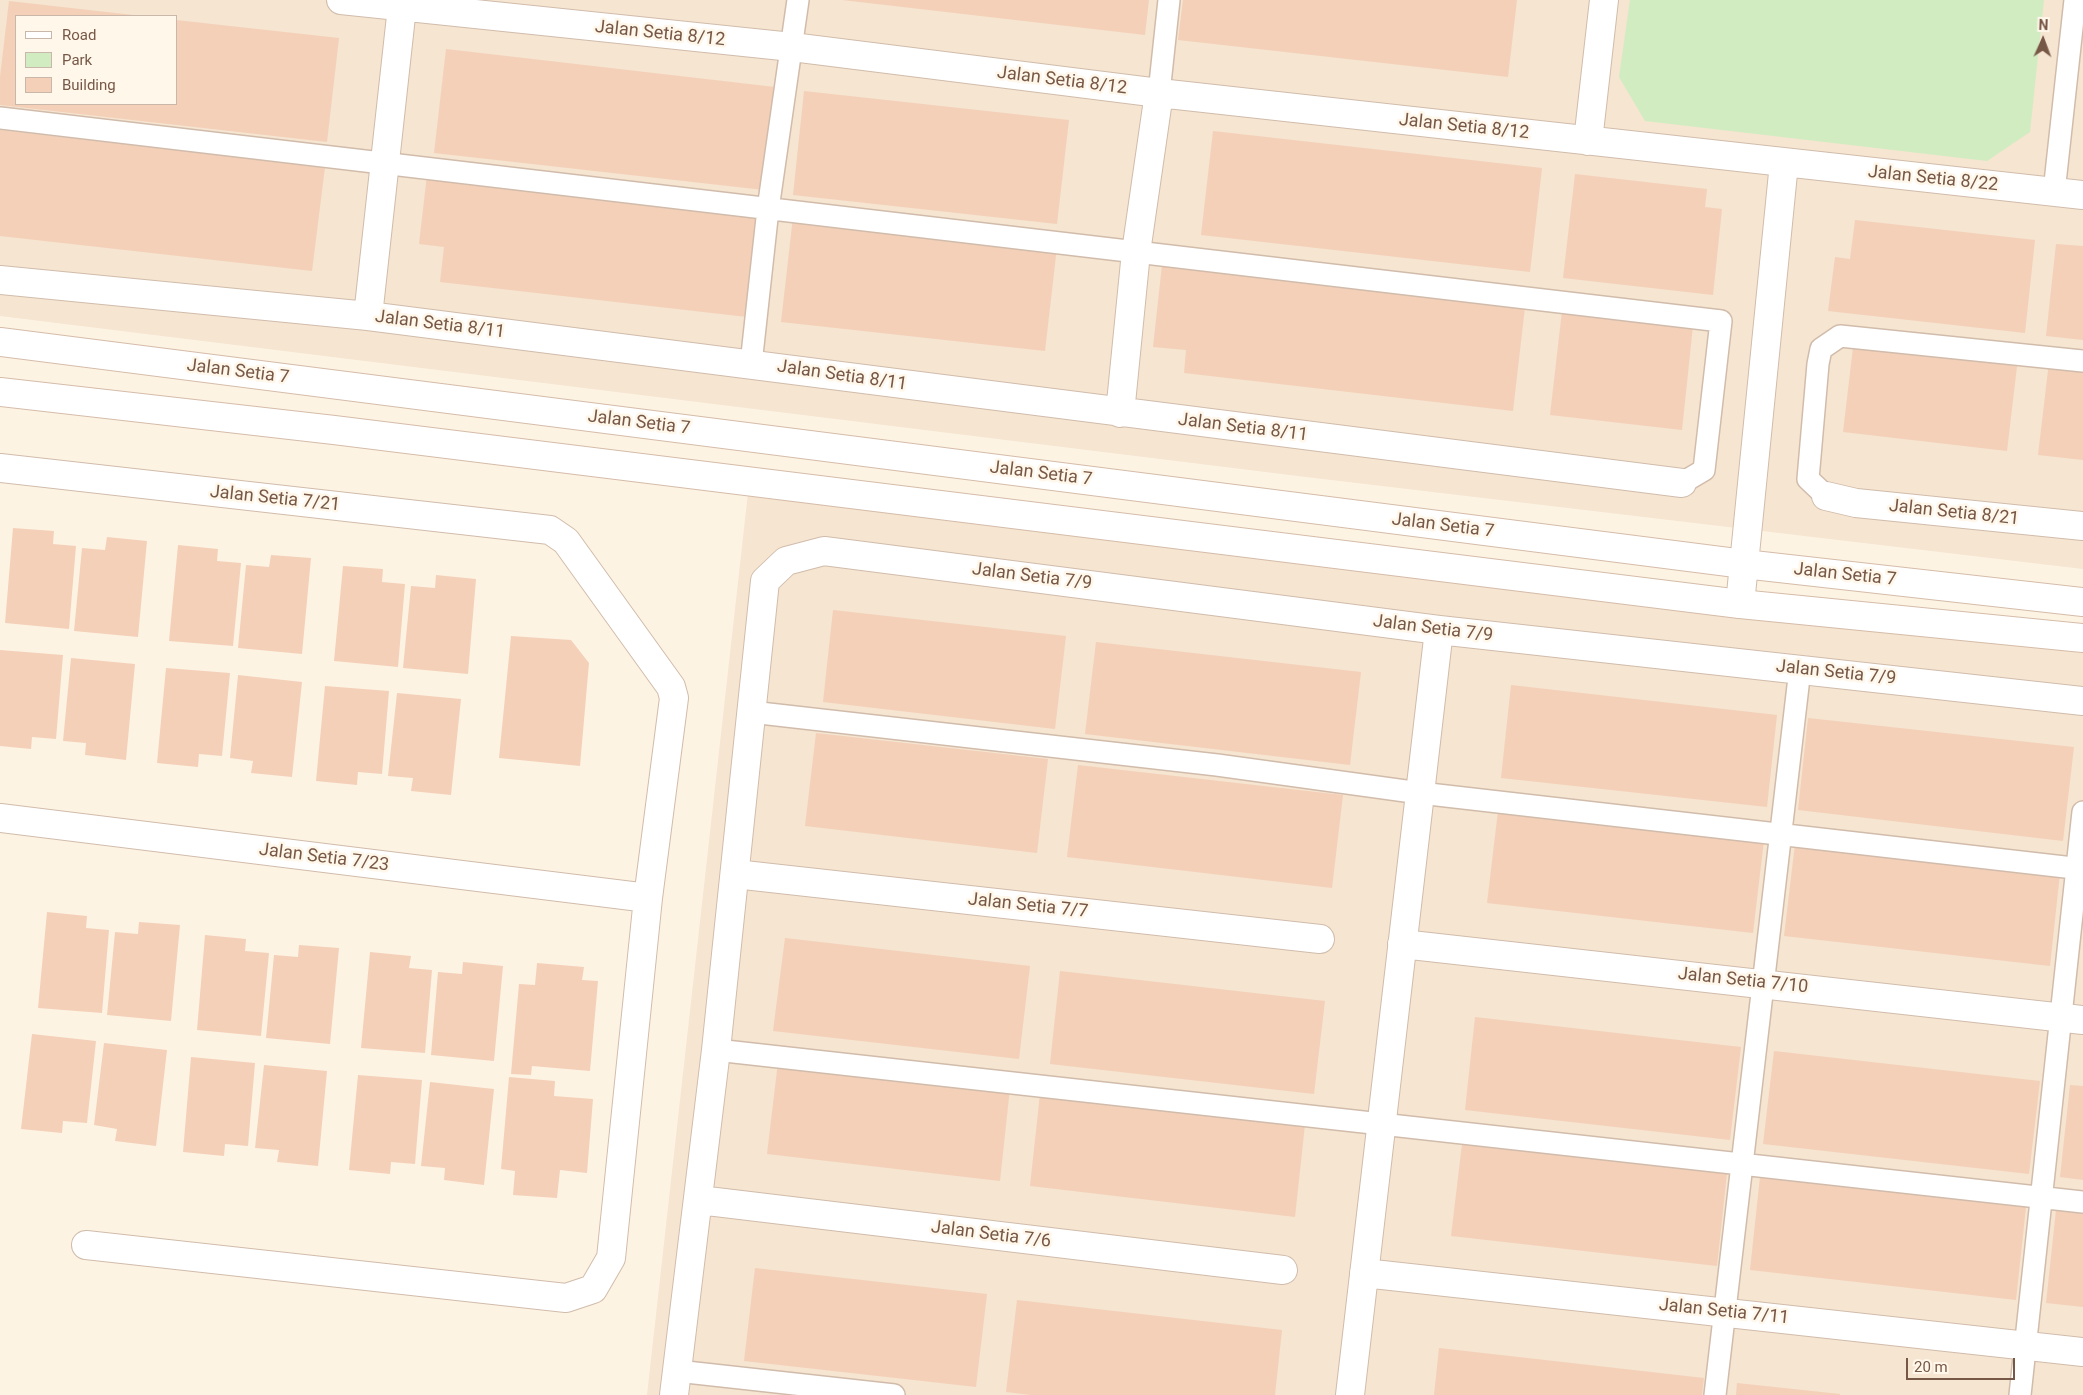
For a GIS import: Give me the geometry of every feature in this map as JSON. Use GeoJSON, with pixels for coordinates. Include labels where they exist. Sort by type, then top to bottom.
{"type":"FeatureCollection","features":[{"type":"Feature","properties":{"kind":"street","name":"Jalan Setia 8/12"},"geometry":{"type":"LineString","coordinates":[[340,0],[402,7],[430,5],[792,47],[1159,93],[1784,163]]}},
{"type":"Feature","properties":{"kind":"street"},"geometry":{"type":"LineString","coordinates":[[1588,141],[1604,0]]}},
{"type":"Feature","properties":{"kind":"street"},"geometry":{"type":"LineString","coordinates":[[368,316],[402,7]]}},
{"type":"Feature","properties":{"kind":"street"},"geometry":{"type":"LineString","coordinates":[[1120,413],[1136,252],[1159,93]]}},
{"type":"Feature","properties":{"kind":"street"},"geometry":{"type":"LineString","coordinates":[[1740,604],[1784,163]]}},
{"type":"Feature","properties":{"kind":"street","name":"Jalan Setia 8/22"},"geometry":{"type":"LineString","coordinates":[[1784,163],[2083,195]]}},
{"type":"Feature","properties":{"kind":"street","name":"Jalan Setia 8/11"},"geometry":{"type":"LineString","coordinates":[[0,280],[368,316],[1682,483]]}},
{"type":"Feature","properties":{"kind":"street","name":"Jalan Setia 7"},"geometry":{"type":"LineString","coordinates":[[0,342],[1744,564],[2083,602]]}},
{"type":"Feature","properties":{"kind":"street"},"geometry":{"type":"LineString","coordinates":[[0,392],[344,431],[1740,604],[2083,638]]}},
{"type":"Feature","properties":{"kind":"street","name":"Jalan Setia 7/21"},"geometry":{"type":"LineString","coordinates":[[0,468],[550,530],[566,541],[671,687],[674,698],[648,898]]}},
{"type":"Feature","properties":{"kind":"street","name":"Jalan Setia 8/21"},"geometry":{"type":"LineString","coordinates":[[1826,496],[1856,503],[2083,526]]}},
{"type":"Feature","properties":{"kind":"street","name":"Jalan Setia 7/9"},"geometry":{"type":"LineString","coordinates":[[751,712],[765,581],[786,561],[824,550],[1439,630],[2083,701]]}},
{"type":"Feature","properties":{"kind":"street"},"geometry":{"type":"LineString","coordinates":[[1350,1395],[1439,630]]}},
{"type":"Feature","properties":{"kind":"street"},"geometry":{"type":"LineString","coordinates":[[675,1383],[716,1050],[751,712]]}},
{"type":"Feature","properties":{"kind":"street","name":"Jalan Setia 7/23"},"geometry":{"type":"LineString","coordinates":[[0,818],[648,898]]}},
{"type":"Feature","properties":{"kind":"street","name":"Jalan Setia 7/7"},"geometry":{"type":"LineString","coordinates":[[735,874],[1320,939]]}},
{"type":"Feature","properties":{"kind":"street"},"geometry":{"type":"LineString","coordinates":[[86,1244],[566,1298],[594,1289],[611,1258],[648,898]]}},
{"type":"Feature","properties":{"kind":"street","name":"Jalan Setia 7/10"},"geometry":{"type":"LineString","coordinates":[[1402,944],[2072,1019]]}},
{"type":"Feature","properties":{"kind":"street","name":"Jalan Setia 7/6"},"geometry":{"type":"LineString","coordinates":[[699,1200],[1283,1270]]}},
{"type":"Feature","properties":{"kind":"street","name":"Jalan Setia 7/11"},"geometry":{"type":"LineString","coordinates":[[1364,1273],[2083,1352]]}},
{"type":"Feature","properties":{"kind":"lane"},"geometry":{"type":"LineString","coordinates":[[751,364],[768,209],[798,0]]}},
{"type":"Feature","properties":{"kind":"lane"},"geometry":{"type":"LineString","coordinates":[[1159,93],[1169,0]]}},
{"type":"Feature","properties":{"kind":"lane"},"geometry":{"type":"LineString","coordinates":[[2054,192],[2078,22],[2075,0]]}},
{"type":"Feature","properties":{"kind":"lane"},"geometry":{"type":"LineString","coordinates":[[0,118],[1721,321],[1704,470],[1682,483]]}},
{"type":"Feature","properties":{"kind":"lane"},"geometry":{"type":"LineString","coordinates":[[1826,496],[1808,479],[1818,364],[1821,349],[1840,336],[2083,361]]}},
{"type":"Feature","properties":{"kind":"lane"},"geometry":{"type":"LineString","coordinates":[[1715,1395],[1800,669]]}},
{"type":"Feature","properties":{"kind":"lane"},"geometry":{"type":"LineString","coordinates":[[751,712],[1217,765],[1420,793],[2080,869]]}},
{"type":"Feature","properties":{"kind":"lane"},"geometry":{"type":"LineString","coordinates":[[2020,1395],[2041,1198],[2072,1019],[2083,812]]}},
{"type":"Feature","properties":{"kind":"lane"},"geometry":{"type":"LineString","coordinates":[[716,1050],[2083,1202]]}},
{"type":"Feature","properties":{"kind":"lane"},"geometry":{"type":"LineString","coordinates":[[675,1383],[894,1395]]}},
{"type":"Feature","properties":{"kind":"shaded area"},"geometry":{"type":"Polygon","coordinates":[[[0,0],[2083,0],[2083,569],[1306,477],[0,316],[0,0]]]}},
{"type":"Feature","properties":{"kind":"shaded area"},"geometry":{"type":"Polygon","coordinates":[[[748,493],[2083,653],[2083,1395],[647,1395],[748,493]]]}},
{"type":"Feature","properties":{"kind":"green space"},"geometry":{"type":"Polygon","coordinates":[[[1630,0],[2044,0],[2030,132],[1987,161],[1645,121],[1619,77],[1630,0]]]}},
{"type":"Feature","properties":{"kind":"building"},"geometry":{"type":"Polygon","coordinates":[[[842,0],[1149,0],[1145,35],[842,0]]]}},
{"type":"Feature","properties":{"kind":"building"},"geometry":{"type":"Polygon","coordinates":[[[1183,0],[1517,0],[1508,77],[1178,40],[1183,0]]]}},
{"type":"Feature","properties":{"kind":"building"},"geometry":{"type":"Polygon","coordinates":[[[9,1],[133,15],[15,15],[15,105],[178,105],[178,20],[339,38],[327,142],[0,105],[0,77],[9,1]]]}},
{"type":"Feature","properties":{"kind":"building"},"geometry":{"type":"Polygon","coordinates":[[[446,49],[775,87],[764,190],[434,153],[446,49]]]}},
{"type":"Feature","properties":{"kind":"building"},"geometry":{"type":"Polygon","coordinates":[[[804,91],[1069,120],[1057,224],[793,195],[804,91]]]}},
{"type":"Feature","properties":{"kind":"building"},"geometry":{"type":"Polygon","coordinates":[[[0,130],[325,167],[312,271],[0,236],[0,130]]]}},
{"type":"Feature","properties":{"kind":"building"},"geometry":{"type":"Polygon","coordinates":[[[1213,131],[1542,168],[1530,272],[1201,235],[1213,131]]]}},
{"type":"Feature","properties":{"kind":"building"},"geometry":{"type":"Polygon","coordinates":[[[1575,174],[1707,189],[1705,207],[1722,209],[1713,295],[1563,278],[1575,174]]]}},
{"type":"Feature","properties":{"kind":"building"},"geometry":{"type":"Polygon","coordinates":[[[427,175],[759,213],[747,317],[440,282],[444,247],[419,244],[427,175]]]}},
{"type":"Feature","properties":{"kind":"building"},"geometry":{"type":"Polygon","coordinates":[[[793,217],[1057,247],[1045,351],[781,322],[793,217]]]}},
{"type":"Feature","properties":{"kind":"building"},"geometry":{"type":"Polygon","coordinates":[[[1855,220],[2035,240],[2025,333],[1828,311],[1835,257],[1850,259],[1855,220]]]}},
{"type":"Feature","properties":{"kind":"building"},"geometry":{"type":"Polygon","coordinates":[[[2056,244],[2083,246],[2083,340],[2046,336],[2056,244]]]}},
{"type":"Feature","properties":{"kind":"building"},"geometry":{"type":"Polygon","coordinates":[[[1162,265],[1525,307],[1513,411],[1184,373],[1186,350],[1153,347],[1162,265]]]}},
{"type":"Feature","properties":{"kind":"building"},"geometry":{"type":"Polygon","coordinates":[[[1562,311],[1693,326],[1682,430],[1550,415],[1562,311]]]}},
{"type":"Feature","properties":{"kind":"building"},"geometry":{"type":"Polygon","coordinates":[[[1854,339],[2018,358],[2007,451],[1843,432],[1854,339]]]}},
{"type":"Feature","properties":{"kind":"building"},"geometry":{"type":"Polygon","coordinates":[[[2049,362],[2083,366],[2083,460],[2038,455],[2049,362]]]}},
{"type":"Feature","properties":{"kind":"building"},"geometry":{"type":"Polygon","coordinates":[[[13,528],[54,531],[53,544],[76,546],[69,629],[5,623],[13,528]]]}},
{"type":"Feature","properties":{"kind":"building"},"geometry":{"type":"Polygon","coordinates":[[[107,537],[147,541],[138,637],[74,631],[82,548],[105,550],[107,537]]]}},
{"type":"Feature","properties":{"kind":"building"},"geometry":{"type":"Polygon","coordinates":[[[178,545],[218,549],[217,561],[241,563],[233,646],[169,641],[178,545]]]}},
{"type":"Feature","properties":{"kind":"building"},"geometry":{"type":"Polygon","coordinates":[[[271,555],[311,558],[302,654],[238,648],[246,565],[269,567],[271,555]]]}},
{"type":"Feature","properties":{"kind":"building"},"geometry":{"type":"Polygon","coordinates":[[[343,566],[383,569],[382,582],[405,584],[398,667],[334,661],[343,566]]]}},
{"type":"Feature","properties":{"kind":"building"},"geometry":{"type":"Polygon","coordinates":[[[436,575],[476,579],[468,674],[403,668],[411,586],[435,588],[436,575]]]}},
{"type":"Feature","properties":{"kind":"building"},"geometry":{"type":"Polygon","coordinates":[[[833,610],[1066,636],[1055,729],[823,702],[833,610]]]}},
{"type":"Feature","properties":{"kind":"building"},"geometry":{"type":"Polygon","coordinates":[[[511,636],[571,640],[589,663],[580,766],[499,758],[511,636]]]}},
{"type":"Feature","properties":{"kind":"building"},"geometry":{"type":"Polygon","coordinates":[[[1096,642],[1361,672],[1350,765],[1085,734],[1096,642]]]}},
{"type":"Feature","properties":{"kind":"building"},"geometry":{"type":"Polygon","coordinates":[[[0,650],[63,655],[56,739],[32,737],[31,749],[0,746],[0,650]]]}},
{"type":"Feature","properties":{"kind":"building"},"geometry":{"type":"Polygon","coordinates":[[[71,658],[135,664],[126,760],[85,755],[86,743],[63,741],[71,658]]]}},
{"type":"Feature","properties":{"kind":"building"},"geometry":{"type":"Polygon","coordinates":[[[166,668],[230,673],[222,756],[199,754],[198,767],[157,763],[166,668]]]}},
{"type":"Feature","properties":{"kind":"building"},"geometry":{"type":"Polygon","coordinates":[[[238,675],[302,682],[292,777],[251,773],[253,761],[230,758],[238,675]]]}},
{"type":"Feature","properties":{"kind":"building"},"geometry":{"type":"Polygon","coordinates":[[[1511,685],[1777,715],[1767,807],[1501,778],[1511,685]]]}},
{"type":"Feature","properties":{"kind":"building"},"geometry":{"type":"Polygon","coordinates":[[[325,686],[389,691],[382,774],[358,772],[357,785],[316,781],[325,686]]]}},
{"type":"Feature","properties":{"kind":"building"},"geometry":{"type":"Polygon","coordinates":[[[397,693],[461,699],[451,795],[411,791],[413,778],[388,776],[397,693]]]}},
{"type":"Feature","properties":{"kind":"building"},"geometry":{"type":"Polygon","coordinates":[[[1808,718],[2074,747],[2063,841],[1798,810],[1808,718]]]}},
{"type":"Feature","properties":{"kind":"building"},"geometry":{"type":"Polygon","coordinates":[[[816,733],[1048,759],[1037,853],[805,826],[816,733]]]}},
{"type":"Feature","properties":{"kind":"building"},"geometry":{"type":"Polygon","coordinates":[[[1078,765],[1343,795],[1332,888],[1067,857],[1078,765]]]}},
{"type":"Feature","properties":{"kind":"building"},"geometry":{"type":"Polygon","coordinates":[[[1498,811],[1764,840],[1753,933],[1487,903],[1498,811]]]}},
{"type":"Feature","properties":{"kind":"building"},"geometry":{"type":"Polygon","coordinates":[[[1795,844],[2060,873],[2050,966],[1784,936],[1795,844]]]}},
{"type":"Feature","properties":{"kind":"building"},"geometry":{"type":"Polygon","coordinates":[[[47,912],[87,916],[86,928],[109,930],[102,1013],[38,1008],[47,912]]]}},
{"type":"Feature","properties":{"kind":"building"},"geometry":{"type":"Polygon","coordinates":[[[139,922],[180,925],[171,1021],[107,1015],[115,932],[138,934],[139,922]]]}},
{"type":"Feature","properties":{"kind":"building"},"geometry":{"type":"Polygon","coordinates":[[[205,935],[246,939],[245,951],[269,953],[261,1036],[197,1030],[205,935]]]}},
{"type":"Feature","properties":{"kind":"building"},"geometry":{"type":"Polygon","coordinates":[[[785,938],[1030,966],[1019,1059],[773,1031],[785,938]]]}},
{"type":"Feature","properties":{"kind":"building"},"geometry":{"type":"Polygon","coordinates":[[[299,945],[339,948],[330,1044],[266,1038],[274,955],[298,957],[299,945]]]}},
{"type":"Feature","properties":{"kind":"building"},"geometry":{"type":"Polygon","coordinates":[[[370,952],[411,956],[409,968],[432,970],[425,1053],[361,1048],[370,952]]]}},
{"type":"Feature","properties":{"kind":"building"},"geometry":{"type":"Polygon","coordinates":[[[463,962],[503,966],[494,1061],[431,1055],[438,972],[462,974],[463,962]]]}},
{"type":"Feature","properties":{"kind":"building"},"geometry":{"type":"Polygon","coordinates":[[[537,963],[584,967],[582,980],[598,981],[590,1071],[532,1066],[531,1075],[511,1074],[519,984],[535,985],[537,963]]]}},
{"type":"Feature","properties":{"kind":"building"},"geometry":{"type":"Polygon","coordinates":[[[1060,971],[1325,1001],[1314,1094],[1050,1064],[1060,971]]]}},
{"type":"Feature","properties":{"kind":"building"},"geometry":{"type":"Polygon","coordinates":[[[1475,1017],[1741,1047],[1730,1140],[1465,1110],[1475,1017]]]}},
{"type":"Feature","properties":{"kind":"building"},"geometry":{"type":"Polygon","coordinates":[[[32,1034],[96,1041],[87,1123],[63,1121],[62,1133],[21,1129],[32,1034]]]}},
{"type":"Feature","properties":{"kind":"building"},"geometry":{"type":"Polygon","coordinates":[[[104,1043],[167,1050],[156,1146],[115,1141],[117,1129],[94,1125],[104,1043]]]}},
{"type":"Feature","properties":{"kind":"building"},"geometry":{"type":"Polygon","coordinates":[[[1774,1051],[2040,1081],[2029,1174],[1763,1144],[1774,1051]]]}},
{"type":"Feature","properties":{"kind":"building"},"geometry":{"type":"Polygon","coordinates":[[[191,1057],[255,1063],[248,1146],[225,1144],[224,1156],[183,1152],[191,1057]]]}},
{"type":"Feature","properties":{"kind":"building"},"geometry":{"type":"Polygon","coordinates":[[[778,1062],[1010,1088],[1000,1181],[767,1154],[778,1062]]]}},
{"type":"Feature","properties":{"kind":"building"},"geometry":{"type":"Polygon","coordinates":[[[264,1065],[327,1071],[318,1166],[277,1162],[279,1150],[255,1148],[264,1065]]]}},
{"type":"Feature","properties":{"kind":"building"},"geometry":{"type":"Polygon","coordinates":[[[358,1075],[422,1080],[415,1164],[391,1162],[390,1174],[349,1170],[358,1075]]]}},
{"type":"Feature","properties":{"kind":"building"},"geometry":{"type":"Polygon","coordinates":[[[509,1077],[555,1081],[554,1096],[593,1099],[587,1173],[560,1170],[557,1198],[513,1195],[515,1171],[501,1169],[509,1077]]]}},
{"type":"Feature","properties":{"kind":"building"},"geometry":{"type":"Polygon","coordinates":[[[430,1082],[494,1089],[484,1185],[444,1180],[445,1168],[421,1166],[430,1082]]]}},
{"type":"Feature","properties":{"kind":"building"},"geometry":{"type":"Polygon","coordinates":[[[2070,1085],[2083,1086],[2083,1180],[2060,1177],[2070,1085]]]}},
{"type":"Feature","properties":{"kind":"building"},"geometry":{"type":"Polygon","coordinates":[[[1040,1094],[1305,1124],[1295,1217],[1030,1186],[1040,1094]]]}},
{"type":"Feature","properties":{"kind":"building"},"geometry":{"type":"Polygon","coordinates":[[[1462,1144],[1727,1173],[1717,1266],[1451,1236],[1462,1144]]]}},
{"type":"Feature","properties":{"kind":"building"},"geometry":{"type":"Polygon","coordinates":[[[1760,1177],[2026,1207],[2016,1300],[1750,1270],[1760,1177]]]}},
{"type":"Feature","properties":{"kind":"building"},"geometry":{"type":"Polygon","coordinates":[[[2056,1210],[2083,1213],[2083,1307],[2046,1303],[2056,1210]]]}},
{"type":"Feature","properties":{"kind":"building"},"geometry":{"type":"Polygon","coordinates":[[[755,1268],[987,1294],[976,1387],[744,1361],[755,1268]]]}},
{"type":"Feature","properties":{"kind":"building"},"geometry":{"type":"Polygon","coordinates":[[[1017,1300],[1282,1330],[1275,1395],[1031,1395],[1006,1392],[1017,1300]]]}},
{"type":"Feature","properties":{"kind":"building"},"geometry":{"type":"Polygon","coordinates":[[[1439,1348],[1704,1378],[1702,1395],[1434,1395],[1439,1348]]]}},
{"type":"Feature","properties":{"kind":"building"},"geometry":{"type":"Polygon","coordinates":[[[1737,1383],[1840,1394],[1840,1395],[1736,1395],[1737,1383]]]}}]}
